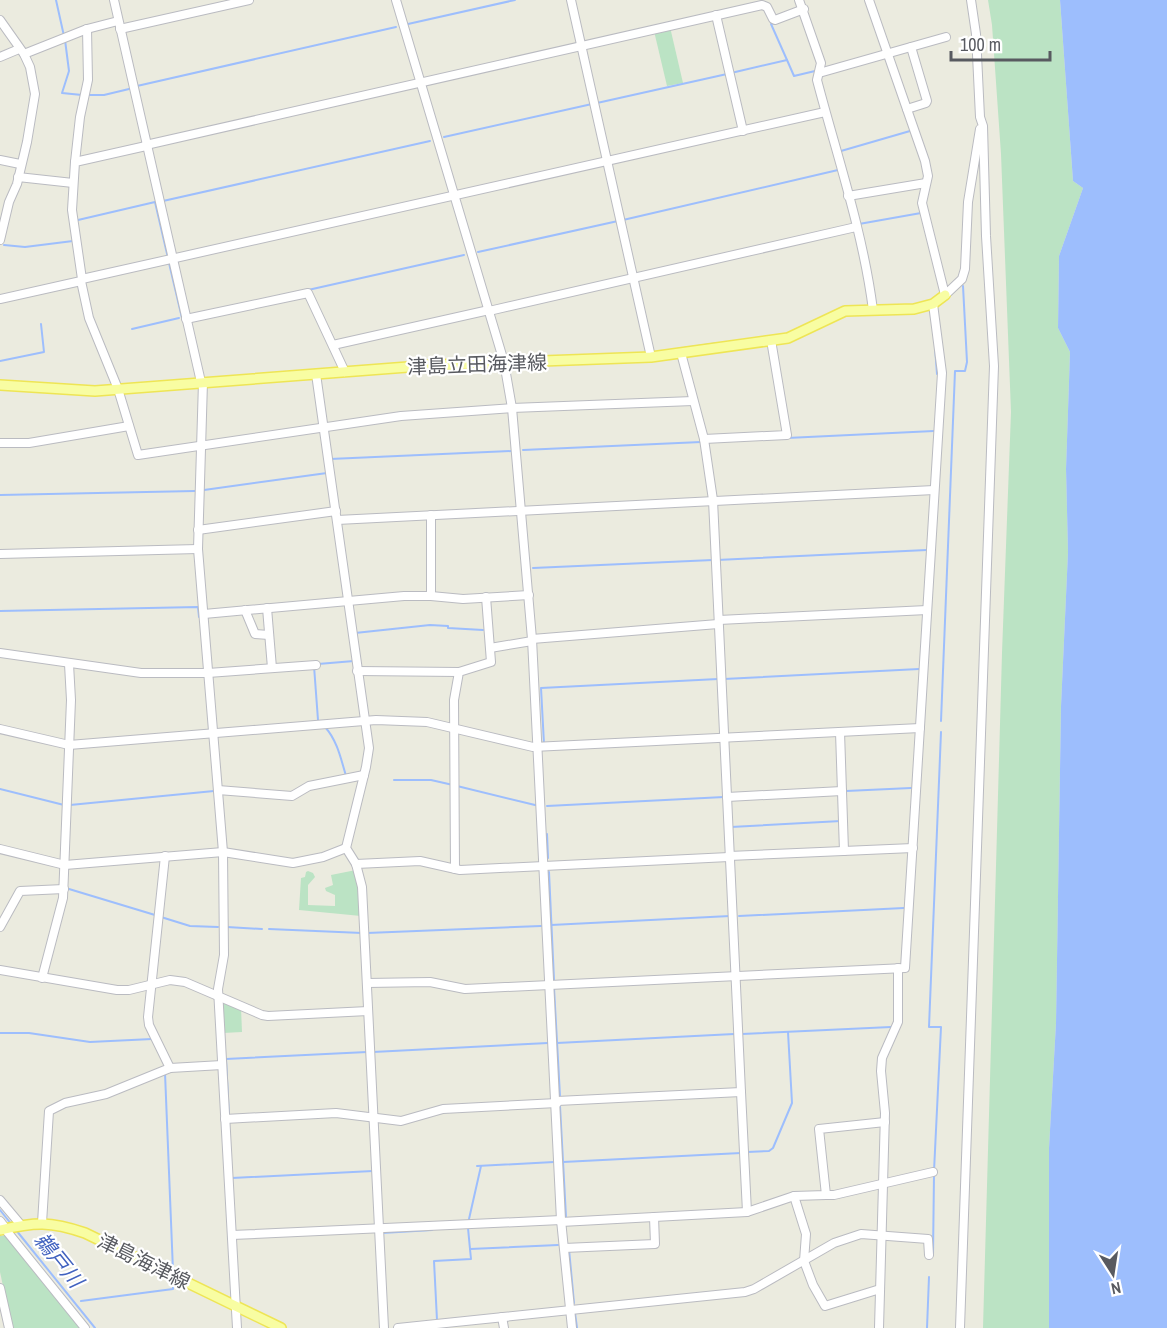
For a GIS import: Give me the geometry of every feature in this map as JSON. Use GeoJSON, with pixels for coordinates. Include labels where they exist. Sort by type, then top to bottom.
{"type":"FeatureCollection","features":[{"type":"Feature","properties":{"kind":"main road","name":"津島立田海津線"},"geometry":{"type":"LineString","coordinates":[[0,385],[74,391],[504,362],[651,357],[788,338],[845,311],[914,309],[933,303],[945,295]]}},
{"type":"Feature","properties":{"kind":"main road","name":"津島海津線"},"geometry":{"type":"LineString","coordinates":[[4,1228],[42,1223],[85,1233],[281,1328]]}},
{"type":"Feature","properties":{"kind":"street"},"geometry":{"type":"LineString","coordinates":[[114,0],[202,382],[198,549],[223,852],[224,956],[219,997],[237,1328]]}},
{"type":"Feature","properties":{"kind":"street"},"geometry":{"type":"LineString","coordinates":[[0,57],[87,29],[249,0]]}},
{"type":"Feature","properties":{"kind":"street"},"geometry":{"type":"LineString","coordinates":[[396,0],[504,362],[512,408],[532,640],[557,1102],[561,1221],[572,1328]]}},
{"type":"Feature","properties":{"kind":"street"},"geometry":{"type":"LineString","coordinates":[[571,0],[651,357]]}},
{"type":"Feature","properties":{"kind":"street"},"geometry":{"type":"LineString","coordinates":[[800,0],[821,63],[817,80],[856,227],[873,310]]}},
{"type":"Feature","properties":{"kind":"street"},"geometry":{"type":"LineString","coordinates":[[869,0],[925,161],[928,176],[922,203],[945,295],[962,279],[968,202],[979,130],[983,126]]}},
{"type":"Feature","properties":{"kind":"street"},"geometry":{"type":"LineString","coordinates":[[960,1328],[994,366],[986,236],[983,126],[980,117],[976,34],[971,0]]}},
{"type":"Feature","properties":{"kind":"street"},"geometry":{"type":"LineString","coordinates":[[75,162],[762,4],[767,7],[772,19],[775,20],[804,9]]}},
{"type":"Feature","properties":{"kind":"street"},"geometry":{"type":"LineString","coordinates":[[716,15],[742,131]]}},
{"type":"Feature","properties":{"kind":"street"},"geometry":{"type":"LineString","coordinates":[[0,20],[22,51],[30,67],[35,94],[27,142],[14,195],[4,202],[0,240]]}},
{"type":"Feature","properties":{"kind":"street"},"geometry":{"type":"LineString","coordinates":[[87,29],[88,80],[80,117],[72,210],[89,318],[118,389],[138,455],[401,416],[512,408],[693,401]]}},
{"type":"Feature","properties":{"kind":"street"},"geometry":{"type":"LineString","coordinates":[[819,73],[946,37]]}},
{"type":"Feature","properties":{"kind":"street"},"geometry":{"type":"LineString","coordinates":[[907,109],[927,101],[911,47]]}},
{"type":"Feature","properties":{"kind":"street"},"geometry":{"type":"LineString","coordinates":[[0,300],[825,112]]}},
{"type":"Feature","properties":{"kind":"street"},"geometry":{"type":"LineString","coordinates":[[0,160],[20,164]]}},
{"type":"Feature","properties":{"kind":"street"},"geometry":{"type":"LineString","coordinates":[[18,177],[73,183]]}},
{"type":"Feature","properties":{"kind":"street"},"geometry":{"type":"LineString","coordinates":[[848,196],[926,183]]}},
{"type":"Feature","properties":{"kind":"street"},"geometry":{"type":"LineString","coordinates":[[333,345],[856,227]]}},
{"type":"Feature","properties":{"kind":"street"},"geometry":{"type":"LineString","coordinates":[[186,319],[308,292],[345,372]]}},
{"type":"Feature","properties":{"kind":"street"},"geometry":{"type":"LineString","coordinates":[[367,983],[430,982],[465,988],[905,968],[942,373],[933,303]]}},
{"type":"Feature","properties":{"kind":"street"},"geometry":{"type":"LineString","coordinates":[[704,439],[787,435],[771,340]]}},
{"type":"Feature","properties":{"kind":"street"},"geometry":{"type":"LineString","coordinates":[[681,354],[704,439],[713,501],[747,1212]]}},
{"type":"Feature","properties":{"kind":"street"},"geometry":{"type":"LineString","coordinates":[[316,374],[369,748],[346,848],[356,864],[362,887],[384,1328]]}},
{"type":"Feature","properties":{"kind":"street"},"geometry":{"type":"LineString","coordinates":[[0,443],[29,443],[129,426]]}},
{"type":"Feature","properties":{"kind":"street"},"geometry":{"type":"LineString","coordinates":[[337,520],[934,490]]}},
{"type":"Feature","properties":{"kind":"street"},"geometry":{"type":"LineString","coordinates":[[198,530],[336,511]]}},
{"type":"Feature","properties":{"kind":"street"},"geometry":{"type":"LineString","coordinates":[[431,515],[431,596]]}},
{"type":"Feature","properties":{"kind":"street"},"geometry":{"type":"LineString","coordinates":[[0,554],[198,549]]}},
{"type":"Feature","properties":{"kind":"street"},"geometry":{"type":"LineString","coordinates":[[204,614],[431,596],[463,599],[529,595]]}},
{"type":"Feature","properties":{"kind":"street"},"geometry":{"type":"LineString","coordinates":[[357,670],[459,672],[491,662],[486,597]]}},
{"type":"Feature","properties":{"kind":"street"},"geometry":{"type":"LineString","coordinates":[[267,608],[272,668]]}},
{"type":"Feature","properties":{"kind":"street"},"geometry":{"type":"LineString","coordinates":[[245,610],[255,634],[269,635]]}},
{"type":"Feature","properties":{"kind":"street"},"geometry":{"type":"LineString","coordinates":[[490,648],[532,640],[718,622],[927,610]]}},
{"type":"Feature","properties":{"kind":"street"},"geometry":{"type":"LineString","coordinates":[[0,653],[141,672],[208,673],[316,665]]}},
{"type":"Feature","properties":{"kind":"street"},"geometry":{"type":"LineString","coordinates":[[42,978],[62,906],[71,700],[69,664]]}},
{"type":"Feature","properties":{"kind":"street"},"geometry":{"type":"LineString","coordinates":[[455,869],[454,700],[459,672]]}},
{"type":"Feature","properties":{"kind":"street"},"geometry":{"type":"LineString","coordinates":[[0,729],[69,746],[364,720],[428,722],[537,747],[920,729]]}},
{"type":"Feature","properties":{"kind":"street"},"geometry":{"type":"LineString","coordinates":[[840,732],[844,851]]}},
{"type":"Feature","properties":{"kind":"street"},"geometry":{"type":"LineString","coordinates":[[218,790],[292,796],[309,786],[364,776]]}},
{"type":"Feature","properties":{"kind":"street"},"geometry":{"type":"LineString","coordinates":[[727,797],[842,791]]}},
{"type":"Feature","properties":{"kind":"street"},"geometry":{"type":"LineString","coordinates":[[0,849],[65,865],[223,852],[293,863],[346,848]]}},
{"type":"Feature","properties":{"kind":"street"},"geometry":{"type":"LineString","coordinates":[[356,864],[420,861],[455,869],[543,867],[913,848]]}},
{"type":"Feature","properties":{"kind":"street"},"geometry":{"type":"LineString","coordinates":[[165,856],[148,1020],[170,1068]]}},
{"type":"Feature","properties":{"kind":"street"},"geometry":{"type":"LineString","coordinates":[[0,927],[20,891],[63,889]]}},
{"type":"Feature","properties":{"kind":"street"},"geometry":{"type":"LineString","coordinates":[[879,1328],[885,1183],[885,1101],[881,1071],[882,1058],[898,1022],[898,968]]}},
{"type":"Feature","properties":{"kind":"street"},"geometry":{"type":"LineString","coordinates":[[0,970],[117,990],[170,980],[185,982],[268,1016],[368,1011]]}},
{"type":"Feature","properties":{"kind":"street"},"geometry":{"type":"LineString","coordinates":[[42,1223],[49,1111],[65,1103],[106,1094],[170,1068],[222,1065]]}},
{"type":"Feature","properties":{"kind":"street"},"geometry":{"type":"LineString","coordinates":[[225,1119],[336,1113],[401,1121],[443,1109],[741,1092]]}},
{"type":"Feature","properties":{"kind":"street"},"geometry":{"type":"LineString","coordinates":[[826,1195],[819,1129],[885,1122]]}},
{"type":"Feature","properties":{"kind":"street"},"geometry":{"type":"LineString","coordinates":[[232,1235],[747,1212],[794,1196],[834,1195],[933,1172]]}},
{"type":"Feature","properties":{"kind":"street"},"geometry":{"type":"LineString","coordinates":[[794,1196],[806,1234],[804,1261],[813,1285],[825,1306],[880,1289]]}},
{"type":"Feature","properties":{"kind":"street"},"geometry":{"type":"LineString","coordinates":[[0,1200],[20,1226]]}},
{"type":"Feature","properties":{"kind":"street"},"geometry":{"type":"LineString","coordinates":[[564,1248],[655,1244],[654,1217]]}},
{"type":"Feature","properties":{"kind":"street"},"geometry":{"type":"LineString","coordinates":[[4,1228],[84,1328]]}},
{"type":"Feature","properties":{"kind":"street"},"geometry":{"type":"LineString","coordinates":[[398,1328],[745,1292],[834,1243],[861,1234],[928,1239],[929,1255]]}},
{"type":"Feature","properties":{"kind":"street"},"geometry":{"type":"LineString","coordinates":[[0,1288],[9,1328]]}},
{"type":"Feature","properties":{"kind":"street"},"geometry":{"type":"LineString","coordinates":[[502,1317],[504,1328]]}},
{"type":"Feature","properties":{"kind":"green space"},"geometry":{"type":"Polygon","coordinates":[[[988,0],[1060,0],[1073,181],[1083,188],[1059,256],[1058,328],[1070,352],[1066,469],[1068,552],[1061,706],[1056,1023],[1049,1148],[1049,1328],[983,1328],[1011,412],[1001,154],[992,25],[988,0]]]}},
{"type":"Feature","properties":{"kind":"green space"},"geometry":{"type":"Polygon","coordinates":[[[670,27],[683,83],[667,86],[654,31],[670,27]]]}},
{"type":"Feature","properties":{"kind":"green space"},"geometry":{"type":"Polygon","coordinates":[[[356,870],[360,887],[361,916],[299,910],[301,878],[305,877],[306,872],[313,873],[315,877],[308,885],[308,905],[335,906],[335,895],[326,891],[325,888],[333,885],[331,875],[356,870]]]}},
{"type":"Feature","properties":{"kind":"green space"},"geometry":{"type":"Polygon","coordinates":[[[222,1000],[241,1008],[242,1032],[223,1033],[222,1000]]]}},
{"type":"Feature","properties":{"kind":"green space"},"geometry":{"type":"Polygon","coordinates":[[[7,1235],[81,1328],[12,1328],[0,1272],[0,1236],[7,1235]]]}},
{"type":"Feature","properties":{"kind":"water"},"geometry":{"type":"Polygon","coordinates":[[[1060,0],[1167,0],[1167,1328],[1049,1328],[1049,1148],[1056,1023],[1061,706],[1068,552],[1066,469],[1070,352],[1058,328],[1059,256],[1083,188],[1073,181],[1060,0]]]}},
{"type":"Feature","properties":{"kind":"waterway"},"geometry":{"type":"LineString","coordinates":[[56,0],[64,36]]}},
{"type":"Feature","properties":{"kind":"waterway"},"geometry":{"type":"LineString","coordinates":[[408,24],[515,0]]}},
{"type":"Feature","properties":{"kind":"waterway"},"geometry":{"type":"LineString","coordinates":[[774,23],[771,24],[787,60]]}},
{"type":"Feature","properties":{"kind":"waterway"},"geometry":{"type":"LineString","coordinates":[[137,86],[396,27]]}},
{"type":"Feature","properties":{"kind":"waterway"},"geometry":{"type":"LineString","coordinates":[[65,40],[69,71],[62,93],[82,95]]}},
{"type":"Feature","properties":{"kind":"waterway"},"geometry":{"type":"LineString","coordinates":[[731,73],[787,60],[794,76],[815,71]]}},
{"type":"Feature","properties":{"kind":"waterway"},"geometry":{"type":"LineString","coordinates":[[597,103],[727,74]]}},
{"type":"Feature","properties":{"kind":"waterway"},"geometry":{"type":"LineString","coordinates":[[88,95],[104,95],[129,89]]}},
{"type":"Feature","properties":{"kind":"waterway"},"geometry":{"type":"LineString","coordinates":[[444,137],[592,104]]}},
{"type":"Feature","properties":{"kind":"waterway"},"geometry":{"type":"LineString","coordinates":[[841,154],[841,151],[910,131]]}},
{"type":"Feature","properties":{"kind":"waterway"},"geometry":{"type":"LineString","coordinates":[[163,201],[430,141]]}},
{"type":"Feature","properties":{"kind":"waterway"},"geometry":{"type":"LineString","coordinates":[[623,220],[838,170]]}},
{"type":"Feature","properties":{"kind":"waterway"},"geometry":{"type":"LineString","coordinates":[[78,220],[155,202],[168,258]]}},
{"type":"Feature","properties":{"kind":"waterway"},"geometry":{"type":"LineString","coordinates":[[859,224],[921,213]]}},
{"type":"Feature","properties":{"kind":"waterway"},"geometry":{"type":"LineString","coordinates":[[478,252],[618,221]]}},
{"type":"Feature","properties":{"kind":"waterway"},"geometry":{"type":"LineString","coordinates":[[4,245],[25,247],[73,241]]}},
{"type":"Feature","properties":{"kind":"waterway"},"geometry":{"type":"LineString","coordinates":[[308,290],[464,255]]}},
{"type":"Feature","properties":{"kind":"waterway"},"geometry":{"type":"LineString","coordinates":[[169,263],[182,318]]}},
{"type":"Feature","properties":{"kind":"waterway"},"geometry":{"type":"LineString","coordinates":[[941,721],[955,371],[965,371],[967,362],[963,286]]}},
{"type":"Feature","properties":{"kind":"waterway"},"geometry":{"type":"LineString","coordinates":[[132,329],[179,318]]}},
{"type":"Feature","properties":{"kind":"waterway"},"geometry":{"type":"LineString","coordinates":[[0,361],[44,352],[41,324]]}},
{"type":"Feature","properties":{"kind":"waterway"},"geometry":{"type":"LineString","coordinates":[[670,350],[718,343]]}},
{"type":"Feature","properties":{"kind":"waterway"},"geometry":{"type":"LineString","coordinates":[[935,347],[937,374]]}},
{"type":"Feature","properties":{"kind":"waterway"},"geometry":{"type":"LineString","coordinates":[[787,438],[934,431]]}},
{"type":"Feature","properties":{"kind":"waterway"},"geometry":{"type":"LineString","coordinates":[[523,450],[701,442]]}},
{"type":"Feature","properties":{"kind":"waterway"},"geometry":{"type":"LineString","coordinates":[[140,451],[155,449]]}},
{"type":"Feature","properties":{"kind":"waterway"},"geometry":{"type":"LineString","coordinates":[[330,459],[512,451]]}},
{"type":"Feature","properties":{"kind":"waterway"},"geometry":{"type":"LineString","coordinates":[[204,490],[327,473]]}},
{"type":"Feature","properties":{"kind":"waterway"},"geometry":{"type":"LineString","coordinates":[[0,495],[195,491]]}},
{"type":"Feature","properties":{"kind":"waterway"},"geometry":{"type":"LineString","coordinates":[[717,560],[927,550]]}},
{"type":"Feature","properties":{"kind":"waterway"},"geometry":{"type":"LineString","coordinates":[[533,568],[713,560]]}},
{"type":"Feature","properties":{"kind":"waterway"},"geometry":{"type":"LineString","coordinates":[[0,611],[198,607],[199,617]]}},
{"type":"Feature","properties":{"kind":"waterway"},"geometry":{"type":"LineString","coordinates":[[355,633],[430,625],[483,630]]}},
{"type":"Feature","properties":{"kind":"waterway"},"geometry":{"type":"LineString","coordinates":[[318,664],[354,661]]}},
{"type":"Feature","properties":{"kind":"waterway"},"geometry":{"type":"LineString","coordinates":[[314,666],[318,720]]}},
{"type":"Feature","properties":{"kind":"waterway"},"geometry":{"type":"LineString","coordinates":[[724,679],[919,669]]}},
{"type":"Feature","properties":{"kind":"waterway"},"geometry":{"type":"LineString","coordinates":[[544,744],[541,688],[718,679]]}},
{"type":"Feature","properties":{"kind":"waterway"},"geometry":{"type":"LineString","coordinates":[[325,727],[336,744],[346,776]]}},
{"type":"Feature","properties":{"kind":"waterway"},"geometry":{"type":"LineString","coordinates":[[934,1171],[941,1027],[929,1027],[941,732]]}},
{"type":"Feature","properties":{"kind":"waterway"},"geometry":{"type":"LineString","coordinates":[[394,780],[431,780],[453,785]]}},
{"type":"Feature","properties":{"kind":"waterway"},"geometry":{"type":"LineString","coordinates":[[457,786],[535,805]]}},
{"type":"Feature","properties":{"kind":"waterway"},"geometry":{"type":"LineString","coordinates":[[846,791],[911,788]]}},
{"type":"Feature","properties":{"kind":"waterway"},"geometry":{"type":"LineString","coordinates":[[0,789],[64,805],[64,807]]}},
{"type":"Feature","properties":{"kind":"waterway"},"geometry":{"type":"LineString","coordinates":[[70,805],[214,791]]}},
{"type":"Feature","properties":{"kind":"waterway"},"geometry":{"type":"LineString","coordinates":[[547,806],[724,797]]}},
{"type":"Feature","properties":{"kind":"waterway"},"geometry":{"type":"LineString","coordinates":[[731,827],[841,821]]}},
{"type":"Feature","properties":{"kind":"waterway"},"geometry":{"type":"LineString","coordinates":[[547,834],[548,858]]}},
{"type":"Feature","properties":{"kind":"waterway"},"geometry":{"type":"LineString","coordinates":[[549,872],[554,980]]}},
{"type":"Feature","properties":{"kind":"waterway"},"geometry":{"type":"LineString","coordinates":[[69,889],[155,915]]}},
{"type":"Feature","properties":{"kind":"waterway"},"geometry":{"type":"LineString","coordinates":[[739,916],[904,908]]}},
{"type":"Feature","properties":{"kind":"waterway"},"geometry":{"type":"LineString","coordinates":[[551,925],[730,916]]}},
{"type":"Feature","properties":{"kind":"waterway"},"geometry":{"type":"LineString","coordinates":[[161,917],[190,926],[218,927]]}},
{"type":"Feature","properties":{"kind":"waterway"},"geometry":{"type":"LineString","coordinates":[[367,933],[541,926]]}},
{"type":"Feature","properties":{"kind":"waterway"},"geometry":{"type":"LineString","coordinates":[[227,927],[262,929]]}},
{"type":"Feature","properties":{"kind":"waterway"},"geometry":{"type":"LineString","coordinates":[[269,929],[362,933]]}},
{"type":"Feature","properties":{"kind":"waterway"},"geometry":{"type":"LineString","coordinates":[[554,988],[560,1096]]}},
{"type":"Feature","properties":{"kind":"waterway"},"geometry":{"type":"LineString","coordinates":[[742,1034],[891,1027]]}},
{"type":"Feature","properties":{"kind":"waterway"},"geometry":{"type":"LineString","coordinates":[[747,1152],[769,1151],[773,1148],[792,1103],[788,1032]]}},
{"type":"Feature","properties":{"kind":"waterway"},"geometry":{"type":"LineString","coordinates":[[0,1033],[29,1033],[90,1042],[152,1039]]}},
{"type":"Feature","properties":{"kind":"waterway"},"geometry":{"type":"LineString","coordinates":[[557,1043],[734,1034]]}},
{"type":"Feature","properties":{"kind":"waterway"},"geometry":{"type":"LineString","coordinates":[[373,1052],[548,1043]]}},
{"type":"Feature","properties":{"kind":"waterway"},"geometry":{"type":"LineString","coordinates":[[229,1117],[226,1059],[367,1052]]}},
{"type":"Feature","properties":{"kind":"waterway"},"geometry":{"type":"LineString","coordinates":[[165,1073],[173,1271]]}},
{"type":"Feature","properties":{"kind":"waterway"},"geometry":{"type":"LineString","coordinates":[[885,1079],[887,1100]]}},
{"type":"Feature","properties":{"kind":"waterway"},"geometry":{"type":"LineString","coordinates":[[560,1106],[566,1217]]}},
{"type":"Feature","properties":{"kind":"waterway"},"geometry":{"type":"LineString","coordinates":[[563,1162],[741,1153]]}},
{"type":"Feature","properties":{"kind":"waterway"},"geometry":{"type":"LineString","coordinates":[[477,1166],[554,1162]]}},
{"type":"Feature","properties":{"kind":"waterway"},"geometry":{"type":"LineString","coordinates":[[469,1219],[481,1166]]}},
{"type":"Feature","properties":{"kind":"waterway"},"geometry":{"type":"LineString","coordinates":[[232,1178],[373,1171]]}},
{"type":"Feature","properties":{"kind":"waterway"},"geometry":{"type":"LineString","coordinates":[[933,1255],[934,1175]]}},
{"type":"Feature","properties":{"kind":"waterway","name":"鵜戸川"},"geometry":{"type":"LineString","coordinates":[[0,1210],[12,1225]]}},
{"type":"Feature","properties":{"kind":"waterway"},"geometry":{"type":"LineString","coordinates":[[468,1228],[470,1249]]}},
{"type":"Feature","properties":{"kind":"waterway","name":"鵜戸川"},"geometry":{"type":"LineString","coordinates":[[16,1230],[95,1328]]}},
{"type":"Feature","properties":{"kind":"waterway"},"geometry":{"type":"LineString","coordinates":[[382,1233],[432,1230]]}},
{"type":"Feature","properties":{"kind":"waterway"},"geometry":{"type":"LineString","coordinates":[[437,1320],[434,1261],[471,1259],[470,1249],[558,1245]]}},
{"type":"Feature","properties":{"kind":"waterway"},"geometry":{"type":"LineString","coordinates":[[569,1249],[574,1303]]}},
{"type":"Feature","properties":{"kind":"waterway"},"geometry":{"type":"LineString","coordinates":[[927,1328],[929,1277]]}},
{"type":"Feature","properties":{"kind":"waterway"},"geometry":{"type":"LineString","coordinates":[[81,1301],[173,1289],[173,1279]]}},
{"type":"Feature","properties":{"kind":"waterway"},"geometry":{"type":"LineString","coordinates":[[575,1313],[577,1328]]}}]}
